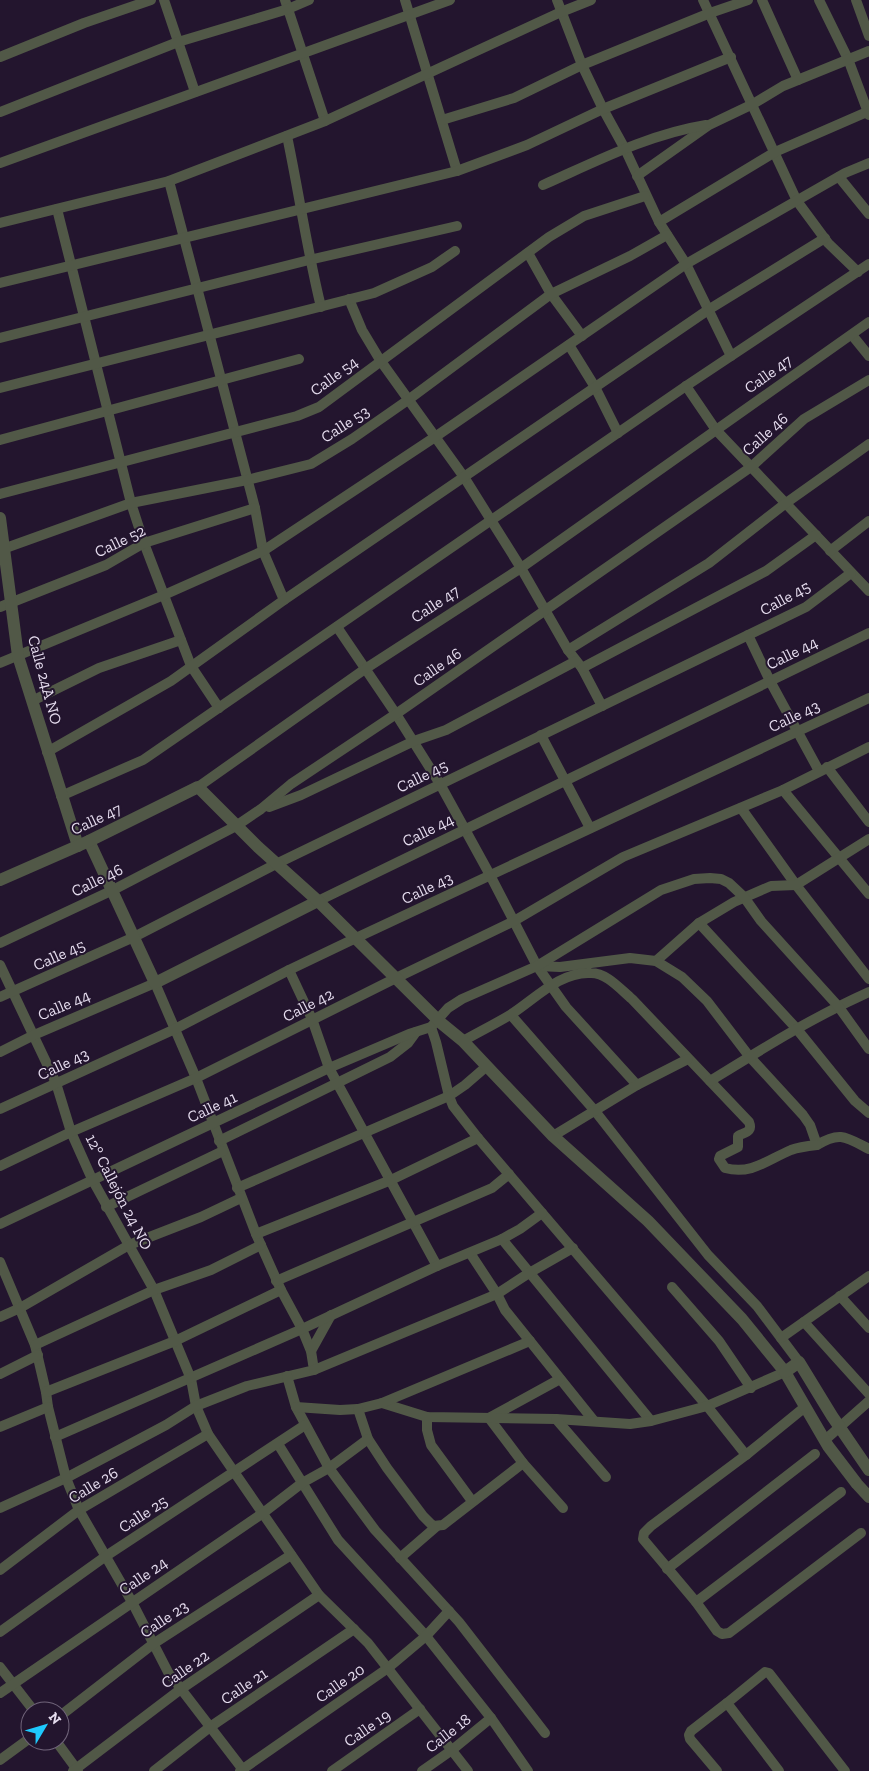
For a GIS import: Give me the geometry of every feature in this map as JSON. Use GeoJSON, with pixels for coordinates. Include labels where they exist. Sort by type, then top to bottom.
{"type":"FeatureCollection","features":[{"type":"Feature","properties":{"kind":"street"},"geometry":{"type":"LineString","coordinates":[[0,57],[84,23],[151,0]]}},
{"type":"Feature","properties":{"kind":"street"},"geometry":{"type":"LineString","coordinates":[[164,0],[195,92]]}},
{"type":"Feature","properties":{"kind":"street"},"geometry":{"type":"LineString","coordinates":[[0,112],[178,42],[286,4],[309,0]]}},
{"type":"Feature","properties":{"kind":"street"},"geometry":{"type":"LineString","coordinates":[[405,0],[457,171]]}},
{"type":"Feature","properties":{"kind":"street"},"geometry":{"type":"LineString","coordinates":[[0,163],[450,0]]}},
{"type":"Feature","properties":{"kind":"street"},"geometry":{"type":"LineString","coordinates":[[558,0],[582,66],[602,109],[625,149],[658,222],[686,264],[731,356]]}},
{"type":"Feature","properties":{"kind":"street"},"geometry":{"type":"LineString","coordinates":[[0,223],[169,181],[325,121],[561,12],[592,0]]}},
{"type":"Feature","properties":{"kind":"street"},"geometry":{"type":"LineString","coordinates":[[703,0],[797,201],[825,238],[858,272]]}},
{"type":"Feature","properties":{"kind":"street"},"geometry":{"type":"LineString","coordinates":[[442,120],[514,98],[582,66],[710,13],[748,0]]}},
{"type":"Feature","properties":{"kind":"street"},"geometry":{"type":"LineString","coordinates":[[762,0],[798,80]]}},
{"type":"Feature","properties":{"kind":"street"},"geometry":{"type":"LineString","coordinates":[[658,222],[775,152],[868,112],[848,59],[819,0]]}},
{"type":"Feature","properties":{"kind":"street"},"geometry":{"type":"LineString","coordinates":[[856,0],[869,36]]}},
{"type":"Feature","properties":{"kind":"street"},"geometry":{"type":"LineString","coordinates":[[286,4],[325,121]]}},
{"type":"Feature","properties":{"kind":"street"},"geometry":{"type":"LineString","coordinates":[[637,176],[709,125],[753,104],[783,86],[869,51]]}},
{"type":"Feature","properties":{"kind":"street"},"geometry":{"type":"LineString","coordinates":[[0,283],[457,171],[527,145],[602,109],[731,58]]}},
{"type":"Feature","properties":{"kind":"street"},"geometry":{"type":"LineString","coordinates":[[543,185],[625,149],[690,128],[709,125]]}},
{"type":"Feature","properties":{"kind":"street"},"geometry":{"type":"LineString","coordinates":[[287,136],[320,307]]}},
{"type":"Feature","properties":{"kind":"street"},"geometry":{"type":"LineString","coordinates":[[0,664],[263,551],[435,437],[686,264],[839,177],[869,163]]}},
{"type":"Feature","properties":{"kind":"street"},"geometry":{"type":"LineString","coordinates":[[839,177],[869,214]]}},
{"type":"Feature","properties":{"kind":"street"},"geometry":{"type":"LineString","coordinates":[[169,181],[255,508],[263,551],[284,600]]}},
{"type":"Feature","properties":{"kind":"street","name":"Calle 54"},"geometry":{"type":"LineString","coordinates":[[0,494],[297,416],[319,407],[380,360],[549,237],[584,216],[645,196]]}},
{"type":"Feature","properties":{"kind":"street"},"geometry":{"type":"LineString","coordinates":[[57,209],[131,503],[144,543],[191,666],[219,708]]}},
{"type":"Feature","properties":{"kind":"street"},"geometry":{"type":"LineString","coordinates":[[0,338],[197,290],[310,260],[457,226]]}},
{"type":"Feature","properties":{"kind":"street","name":"Calle 53"},"geometry":{"type":"LineString","coordinates":[[2,549],[131,503],[247,480],[311,464],[352,439],[408,400],[552,294],[630,256],[667,235]]}},
{"type":"Feature","properties":{"kind":"street"},"geometry":{"type":"LineString","coordinates":[[48,752],[170,681],[284,600],[708,310],[825,238]]}},
{"type":"Feature","properties":{"kind":"street"},"geometry":{"type":"LineString","coordinates":[[0,388],[374,293],[432,267],[456,251]]}},
{"type":"Feature","properties":{"kind":"street"},"geometry":{"type":"LineString","coordinates":[[528,253],[552,294],[582,336]]}},
{"type":"Feature","properties":{"kind":"street"},"geometry":{"type":"LineString","coordinates":[[61,796],[143,760],[686,386],[869,264]]}},
{"type":"Feature","properties":{"kind":"street"},"geometry":{"type":"LineString","coordinates":[[349,299],[362,330],[380,360],[464,477],[521,568],[568,650],[579,664],[602,706]]}},
{"type":"Feature","properties":{"kind":"street","name":"Calle 47"},"geometry":{"type":"LineString","coordinates":[[0,880],[83,843],[198,787],[365,669],[521,568],[869,322]]}},
{"type":"Feature","properties":{"kind":"street"},"geometry":{"type":"LineString","coordinates":[[852,335],[869,356]]}},
{"type":"Feature","properties":{"kind":"street"},"geometry":{"type":"LineString","coordinates":[[568,345],[595,387],[618,433]]}},
{"type":"Feature","properties":{"kind":"street"},"geometry":{"type":"LineString","coordinates":[[0,440],[299,359]]}},
{"type":"Feature","properties":{"kind":"street","name":"Calle 46"},"geometry":{"type":"LineString","coordinates":[[0,943],[112,890],[236,826],[261,809],[291,784],[396,714],[751,467],[804,419],[869,380]]}},
{"type":"Feature","properties":{"kind":"street"},"geometry":{"type":"LineString","coordinates":[[686,386],[716,430],[851,573],[868,588]]}},
{"type":"Feature","properties":{"kind":"street"},"geometry":{"type":"LineString","coordinates":[[568,650],[709,563],[786,503],[869,444]]}},
{"type":"Feature","properties":{"kind":"street","name":"Calle 52"},"geometry":{"type":"LineString","coordinates":[[6,605],[106,565],[144,543],[255,508]]}},
{"type":"Feature","properties":{"kind":"street","name":"Calle 24A NO"},"geometry":{"type":"LineString","coordinates":[[0,518],[6,605],[18,656],[61,796],[83,843],[112,890],[155,983]]}},
{"type":"Feature","properties":{"kind":"street"},"geometry":{"type":"LineString","coordinates":[[830,550],[869,521]]}},
{"type":"Feature","properties":{"kind":"street"},"geometry":{"type":"LineString","coordinates":[[261,809],[301,795],[414,741],[446,730],[766,571],[816,535]]}},
{"type":"Feature","properties":{"kind":"street","name":"Calle 45"},"geometry":{"type":"LineString","coordinates":[[0,997],[134,938],[276,864],[806,607],[851,573]]}},
{"type":"Feature","properties":{"kind":"street"},"geometry":{"type":"LineString","coordinates":[[337,627],[414,741],[440,784],[537,966],[566,1007],[637,1085]]}},
{"type":"Feature","properties":{"kind":"street","name":"Calle 44"},"geometry":{"type":"LineString","coordinates":[[0,1052],[34,1035],[155,983],[318,901],[869,634]]}},
{"type":"Feature","properties":{"kind":"street"},"geometry":{"type":"LineString","coordinates":[[748,635],[770,682],[797,731],[823,769],[869,822]]}},
{"type":"Feature","properties":{"kind":"street"},"geometry":{"type":"LineString","coordinates":[[32,700],[99,668],[181,640]]}},
{"type":"Feature","properties":{"kind":"street","name":"Calle 43"},"geometry":{"type":"LineString","coordinates":[[0,1109],[175,1029],[289,970],[356,938],[869,698]]}},
{"type":"Feature","properties":{"kind":"street"},"geometry":{"type":"LineString","coordinates":[[541,735],[590,828]]}},
{"type":"Feature","properties":{"kind":"street","name":"Calle 42"},"geometry":{"type":"LineString","coordinates":[[0,1166],[71,1132],[196,1078],[312,1019],[514,921],[623,857],[783,790],[869,747]]}},
{"type":"Feature","properties":{"kind":"street"},"geometry":{"type":"LineString","coordinates":[[198,787],[236,826],[356,938],[396,978],[434,1023],[463,1041],[553,1136],[648,1221],[742,1319],[785,1372],[825,1440],[857,1484],[869,1497]]}},
{"type":"Feature","properties":{"kind":"street"},"geometry":{"type":"LineString","coordinates":[[783,790],[869,894]]}},
{"type":"Feature","properties":{"kind":"street"},"geometry":{"type":"LineString","coordinates":[[741,808],[796,885],[869,979]]}},
{"type":"Feature","properties":{"kind":"street"},"geometry":{"type":"LineString","coordinates":[[656,961],[699,923],[744,897],[771,886],[796,885],[869,839]]}},
{"type":"Feature","properties":{"kind":"street","name":"Calle 41"},"geometry":{"type":"LineString","coordinates":[[0,1224],[329,1068],[417,1032],[434,1023],[448,1008],[462,999],[537,966],[661,890],[694,879],[722,879],[744,897],[761,921],[838,1006],[869,1049]]}},
{"type":"Feature","properties":{"kind":"street"},"geometry":{"type":"LineString","coordinates":[[699,923],[796,1028],[855,1101],[869,1113]]}},
{"type":"Feature","properties":{"kind":"street"},"geometry":{"type":"LineString","coordinates":[[537,966],[560,966],[630,958],[656,961],[682,976],[707,1001],[749,1056],[803,1115],[810,1125],[817,1145]]}},
{"type":"Feature","properties":{"kind":"street","name":"12° Callejón 24 NO"},"geometry":{"type":"LineString","coordinates":[[0,965],[56,1083],[71,1132],[92,1180],[154,1290],[191,1378],[196,1406],[208,1434],[319,1595],[368,1642],[468,1771]]}},
{"type":"Feature","properties":{"kind":"street"},"geometry":{"type":"LineString","coordinates":[[289,970],[312,1019],[329,1068],[437,1266]]}},
{"type":"Feature","properties":{"kind":"street"},"geometry":{"type":"LineString","coordinates":[[463,1041],[511,1015],[551,986],[564,979],[591,972],[600,974],[632,999],[749,1122],[750,1126],[746,1133],[738,1136],[738,1147],[720,1156],[719,1159],[725,1168],[734,1171],[761,1166],[792,1150],[817,1145],[838,1135],[869,1148]]}},
{"type":"Feature","properties":{"kind":"street"},"geometry":{"type":"LineString","coordinates":[[155,983],[196,1078],[256,1234],[276,1280],[302,1329],[311,1351],[314,1370]]}},
{"type":"Feature","properties":{"kind":"street"},"geometry":{"type":"LineString","coordinates":[[710,1080],[796,1028],[869,992]]}},
{"type":"Feature","properties":{"kind":"street"},"geometry":{"type":"LineString","coordinates":[[511,1015],[595,1111],[708,1255],[757,1306],[800,1362],[869,1470]]}},
{"type":"Feature","properties":{"kind":"street"},"geometry":{"type":"LineString","coordinates":[[434,1023],[449,1096],[453,1106],[478,1138],[707,1406],[746,1455]]}},
{"type":"Feature","properties":{"kind":"street"},"geometry":{"type":"LineString","coordinates":[[219,1141],[390,1057],[417,1032]]}},
{"type":"Feature","properties":{"kind":"street"},"geometry":{"type":"LineString","coordinates":[[553,1136],[637,1085],[688,1058]]}},
{"type":"Feature","properties":{"kind":"street"},"geometry":{"type":"LineString","coordinates":[[0,1317],[20,1308],[129,1245],[201,1217],[239,1193],[364,1132],[449,1096],[465,1085],[486,1066]]}},
{"type":"Feature","properties":{"kind":"street"},"geometry":{"type":"LineString","coordinates":[[256,1234],[391,1180],[478,1138]]}},
{"type":"Feature","properties":{"kind":"street"},"geometry":{"type":"LineString","coordinates":[[106,1206],[223,1151]]}},
{"type":"Feature","properties":{"kind":"street"},"geometry":{"type":"LineString","coordinates":[[276,1280],[492,1188],[509,1174]]}},
{"type":"Feature","properties":{"kind":"street"},"geometry":{"type":"LineString","coordinates":[[55,1437],[302,1329],[437,1266],[502,1239],[520,1229],[542,1212]]}},
{"type":"Feature","properties":{"kind":"street"},"geometry":{"type":"LineString","coordinates":[[502,1239],[652,1421]]}},
{"type":"Feature","properties":{"kind":"street"},"geometry":{"type":"LineString","coordinates":[[0,1374],[37,1350],[154,1290],[211,1270],[261,1245]]}},
{"type":"Feature","properties":{"kind":"street"},"geometry":{"type":"LineString","coordinates":[[0,1508],[66,1478],[166,1425],[196,1406],[247,1386],[314,1370],[497,1294],[572,1248]]}},
{"type":"Feature","properties":{"kind":"street"},"geometry":{"type":"LineString","coordinates":[[470,1253],[497,1294],[505,1310],[594,1422]]}},
{"type":"Feature","properties":{"kind":"street"},"geometry":{"type":"LineString","coordinates":[[0,1262],[37,1350],[55,1437],[66,1478],[79,1510],[132,1602],[168,1672],[242,1770]]}},
{"type":"Feature","properties":{"kind":"street"},"geometry":{"type":"LineString","coordinates":[[781,1338],[869,1276]]}},
{"type":"Feature","properties":{"kind":"street"},"geometry":{"type":"LineString","coordinates":[[672,1287],[719,1341],[751,1388]]}},
{"type":"Feature","properties":{"kind":"street"},"geometry":{"type":"LineString","coordinates":[[46,1392],[174,1341],[281,1290]]}},
{"type":"Feature","properties":{"kind":"street"},"geometry":{"type":"LineString","coordinates":[[840,1296],[869,1328]]}},
{"type":"Feature","properties":{"kind":"street"},"geometry":{"type":"LineString","coordinates":[[311,1351],[332,1314]]}},
{"type":"Feature","properties":{"kind":"street"},"geometry":{"type":"LineString","coordinates":[[804,1322],[869,1394]]}},
{"type":"Feature","properties":{"kind":"street"},"geometry":{"type":"LineString","coordinates":[[296,1407],[340,1410],[358,1409],[382,1402],[530,1341]]}},
{"type":"Feature","properties":{"kind":"street"},"geometry":{"type":"LineString","coordinates":[[382,1402],[427,1417],[556,1418],[630,1424],[652,1421],[707,1406],[785,1372],[800,1362]]}},
{"type":"Feature","properties":{"kind":"street"},"geometry":{"type":"LineString","coordinates":[[287,1376],[296,1407],[329,1468],[375,1530],[450,1611],[545,1733]]}},
{"type":"Feature","properties":{"kind":"street"},"geometry":{"type":"LineString","coordinates":[[489,1418],[560,1379]]}},
{"type":"Feature","properties":{"kind":"street"},"geometry":{"type":"LineString","coordinates":[[825,1440],[869,1400]]}},
{"type":"Feature","properties":{"kind":"street"},"geometry":{"type":"LineString","coordinates":[[0,1427],[48,1407]]}},
{"type":"Feature","properties":{"kind":"street"},"geometry":{"type":"LineString","coordinates":[[805,1407],[644,1533],[643,1540],[696,1602],[717,1631],[722,1634],[729,1633],[861,1533]]}},
{"type":"Feature","properties":{"kind":"street"},"geometry":{"type":"LineString","coordinates":[[358,1409],[368,1439],[387,1468],[432,1526],[443,1525],[522,1463]]}},
{"type":"Feature","properties":{"kind":"street"},"geometry":{"type":"LineString","coordinates":[[427,1417],[426,1430],[431,1445],[472,1501]]}},
{"type":"Feature","properties":{"kind":"street"},"geometry":{"type":"LineString","coordinates":[[489,1418],[522,1463],[563,1508]]}},
{"type":"Feature","properties":{"kind":"street"},"geometry":{"type":"LineString","coordinates":[[556,1418],[606,1477]]}},
{"type":"Feature","properties":{"kind":"street","name":"Calle 25"},"geometry":{"type":"LineString","coordinates":[[0,1632],[106,1556],[305,1425]]}},
{"type":"Feature","properties":{"kind":"street","name":"Calle 26"},"geometry":{"type":"LineString","coordinates":[[0,1570],[79,1510],[208,1434]]}},
{"type":"Feature","properties":{"kind":"street","name":"Calle 24"},"geometry":{"type":"LineString","coordinates":[[0,1693],[263,1513],[302,1483],[329,1468],[368,1439]]}},
{"type":"Feature","properties":{"kind":"street"},"geometry":{"type":"LineString","coordinates":[[278,1444],[338,1540],[426,1636],[491,1718],[528,1771]]}},
{"type":"Feature","properties":{"kind":"street"},"geometry":{"type":"LineString","coordinates":[[667,1569],[815,1454]]}},
{"type":"Feature","properties":{"kind":"street"},"geometry":{"type":"LineString","coordinates":[[696,1602],[841,1492]]}},
{"type":"Feature","properties":{"kind":"street"},"geometry":{"type":"LineString","coordinates":[[400,1558],[437,1526]]}},
{"type":"Feature","properties":{"kind":"street","name":"Calle 23"},"geometry":{"type":"LineString","coordinates":[[70,1708],[154,1644],[291,1554]]}},
{"type":"Feature","properties":{"kind":"street","name":"Calle 22"},"geometry":{"type":"LineString","coordinates":[[76,1770],[181,1689],[319,1595]]}},
{"type":"Feature","properties":{"kind":"street","name":"Calle 20"},"geometry":{"type":"LineString","coordinates":[[242,1770],[388,1668],[426,1636],[450,1611]]}},
{"type":"Feature","properties":{"kind":"street","name":"Calle 21"},"geometry":{"type":"LineString","coordinates":[[154,1771],[210,1727],[354,1629]]}},
{"type":"Feature","properties":{"kind":"street"},"geometry":{"type":"LineString","coordinates":[[0,1667],[27,1701]]}},
{"type":"Feature","properties":{"kind":"street"},"geometry":{"type":"LineString","coordinates":[[717,1771],[690,1739],[691,1730],[765,1672],[769,1673],[845,1771]]}},
{"type":"Feature","properties":{"kind":"street"},"geometry":{"type":"LineString","coordinates":[[727,1703],[779,1771]]}},
{"type":"Feature","properties":{"kind":"street","name":"Calle 19"},"geometry":{"type":"LineString","coordinates":[[332,1771],[420,1709]]}},
{"type":"Feature","properties":{"kind":"street","name":"Calle 18"},"geometry":{"type":"LineString","coordinates":[[422,1771],[452,1750],[491,1718]]}},
{"type":"Feature","properties":{"kind":"street"},"geometry":{"type":"LineString","coordinates":[[0,1760],[20,1745]]}},
{"type":"Feature","properties":{"kind":"street"},"geometry":{"type":"LineString","coordinates":[[63,1751],[76,1770]]}}]}
